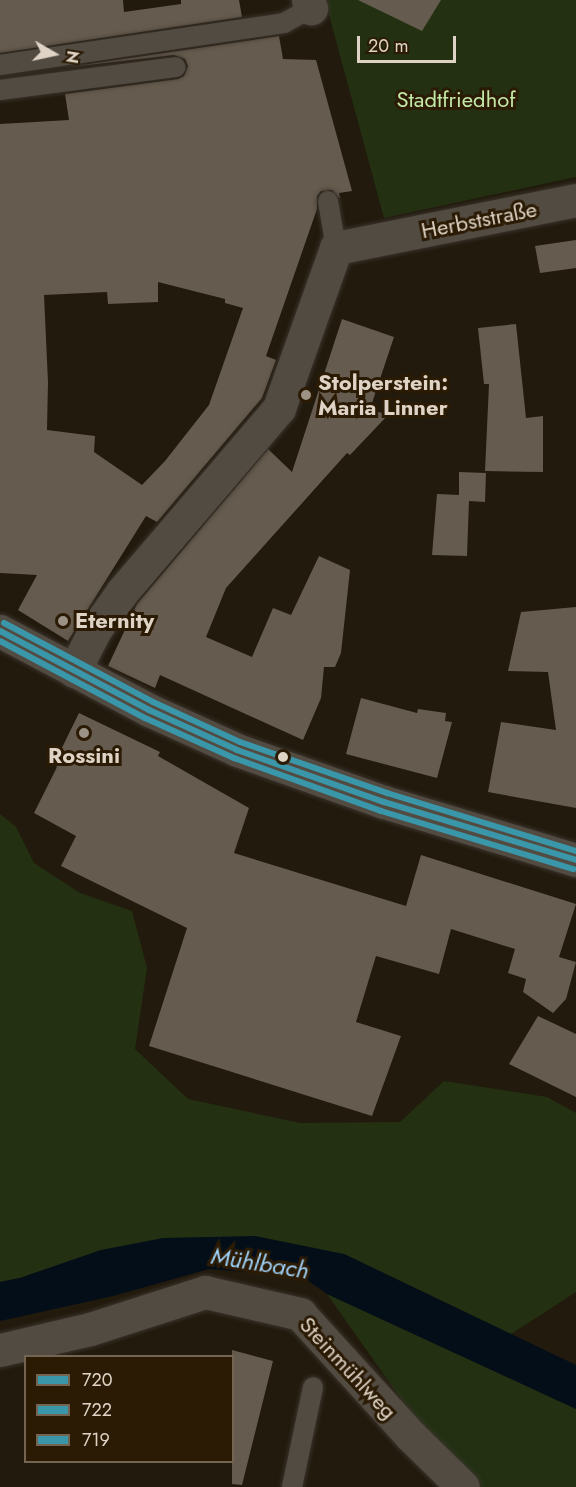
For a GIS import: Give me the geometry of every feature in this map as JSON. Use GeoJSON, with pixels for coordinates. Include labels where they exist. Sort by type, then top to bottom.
{"type":"FeatureCollection","features":[{"type":"Feature","properties":{"kind":"street","name":"Herbststraße"},"geometry":{"type":"LineString","coordinates":[[336,248],[576,201]]}},
{"type":"Feature","properties":{"kind":"street"},"geometry":{"type":"LineString","coordinates":[[75,671],[96,630],[122,592],[279,408],[336,248]]}},
{"type":"Feature","properties":{"kind":"street"},"geometry":{"type":"LineString","coordinates":[[0,631],[75,671],[237,750],[310,778],[576,860]]}},
{"type":"Feature","properties":{"kind":"street","name":"Steinmühlweg"},"geometry":{"type":"LineString","coordinates":[[0,1350],[90,1329],[205,1292],[300,1314],[410,1435],[463,1487]]}},
{"type":"Feature","properties":{"kind":"lane"},"geometry":{"type":"LineString","coordinates":[[0,65],[284,23],[309,4]]}},
{"type":"Feature","properties":{"kind":"lane"},"geometry":{"type":"LineString","coordinates":[[0,90],[176,67]]}},
{"type":"Feature","properties":{"kind":"lane"},"geometry":{"type":"LineString","coordinates":[[328,201],[336,248]]}},
{"type":"Feature","properties":{"kind":"lane"},"geometry":{"type":"LineString","coordinates":[[292,1487],[313,1387]]}},
{"type":"Feature","properties":{"kind":"green space","name":"Stadtfriedhof"},"geometry":{"type":"Polygon","coordinates":[[[325,0],[576,0],[576,177],[384,218],[325,0]]]}},
{"type":"Feature","properties":{"kind":"green space"},"geometry":{"type":"Polygon","coordinates":[[[0,814],[16,827],[34,863],[80,893],[132,911],[147,968],[135,1049],[188,1099],[300,1123],[400,1122],[444,1081],[547,1097],[576,1113],[576,1292],[511,1334],[344,1254],[101,1250],[20,1278],[0,1282],[0,814]]]}},
{"type":"Feature","properties":{"kind":"green space"},"geometry":{"type":"Polygon","coordinates":[[[327,1294],[576,1409],[576,1487],[463,1487],[327,1294]]]}},
{"type":"Feature","properties":{"kind":"water","name":"Mühlbach"},"geometry":{"type":"Polygon","coordinates":[[[255,1236],[344,1254],[576,1365],[576,1409],[327,1294],[303,1277],[209,1269],[113,1296],[0,1321],[0,1282],[20,1278],[101,1250],[163,1238],[255,1236]]]}},
{"type":"Feature","properties":{"kind":"building"},"geometry":{"type":"Polygon","coordinates":[[[0,0],[123,0],[124,12],[181,4],[181,0],[239,0],[242,17],[0,53],[0,0]]]}},
{"type":"Feature","properties":{"kind":"building"},"geometry":{"type":"Polygon","coordinates":[[[358,0],[441,0],[422,31],[358,0]]]}},
{"type":"Feature","properties":{"kind":"building"},"geometry":{"type":"Polygon","coordinates":[[[279,36],[283,59],[316,60],[352,191],[339,193],[340,199],[332,190],[321,191],[317,196],[317,209],[266,356],[276,360],[262,398],[157,522],[146,516],[68,641],[18,610],[37,575],[0,573],[0,124],[69,120],[65,94],[178,79],[184,76],[188,66],[185,59],[174,55],[62,68],[279,36]],[[158,282],[158,302],[108,304],[107,292],[44,295],[48,382],[47,430],[95,436],[94,452],[142,485],[165,461],[209,405],[243,308],[225,303],[225,299],[158,282]]]}},
{"type":"Feature","properties":{"kind":"building"},"geometry":{"type":"Polygon","coordinates":[[[576,240],[576,268],[540,273],[535,246],[576,240]]]}},
{"type":"Feature","properties":{"kind":"building"},"geometry":{"type":"Polygon","coordinates":[[[342,319],[394,337],[370,409],[388,415],[350,455],[347,453],[226,588],[206,637],[252,657],[273,608],[291,615],[319,556],[350,570],[341,653],[335,667],[324,667],[321,698],[303,740],[160,675],[155,688],[108,666],[137,604],[268,449],[292,472],[342,319]]]}},
{"type":"Feature","properties":{"kind":"building"},"geometry":{"type":"Polygon","coordinates":[[[516,324],[526,418],[543,416],[543,472],[485,471],[489,384],[484,384],[478,328],[516,324]]]}},
{"type":"Feature","properties":{"kind":"building"},"geometry":{"type":"Polygon","coordinates":[[[459,472],[486,473],[485,502],[469,501],[467,556],[432,555],[437,494],[459,495],[459,472]]]}},
{"type":"Feature","properties":{"kind":"building"},"geometry":{"type":"Polygon","coordinates":[[[576,607],[576,808],[488,792],[501,722],[556,730],[548,672],[508,671],[521,612],[576,607]]]}},
{"type":"Feature","properties":{"kind":"building"},"geometry":{"type":"Polygon","coordinates":[[[361,698],[417,713],[418,709],[446,713],[445,721],[452,722],[437,778],[346,754],[361,698]]]}},
{"type":"Feature","properties":{"kind":"building"},"geometry":{"type":"Polygon","coordinates":[[[79,713],[160,752],[158,756],[249,808],[234,853],[406,906],[421,855],[576,904],[559,957],[576,962],[566,999],[553,1013],[523,992],[526,979],[508,973],[515,949],[451,929],[439,974],[376,956],[356,1022],[401,1036],[372,1116],[149,1046],[187,928],[61,866],[76,836],[34,813],[57,767],[54,764],[79,713]]]}},
{"type":"Feature","properties":{"kind":"building"},"geometry":{"type":"Polygon","coordinates":[[[538,1016],[576,1034],[576,1097],[509,1064],[538,1016]]]}},
{"type":"Feature","properties":{"kind":"building"},"geometry":{"type":"Polygon","coordinates":[[[232,1350],[273,1361],[242,1485],[232,1484],[234,1355],[232,1355],[232,1350]]]}},
{"type":"Feature","properties":{"kind":"transit line","name":"719"},"geometry":{"type":"LineString","coordinates":[[4,623],[153,702],[240,742],[387,793],[576,851]]}},
{"type":"Feature","properties":{"kind":"transit line","name":"720"},"geometry":{"type":"LineString","coordinates":[[0,631],[149,710],[237,750],[384,802],[576,860]]}},
{"type":"Feature","properties":{"kind":"transit line","name":"722"},"geometry":{"type":"LineString","coordinates":[[0,641],[145,718],[234,758],[381,811],[573,869]]}},
{"type":"Feature","properties":{"kind":"place","name":"Stolperstein: Maria Linner"},"geometry":{"type":"Point","coordinates":[306,395]}},
{"type":"Feature","properties":{"kind":"place","name":"Eternity"},"geometry":{"type":"Point","coordinates":[63,621]}},
{"type":"Feature","properties":{"kind":"place","name":"Rossini"},"geometry":{"type":"Point","coordinates":[84,733]}}]}
